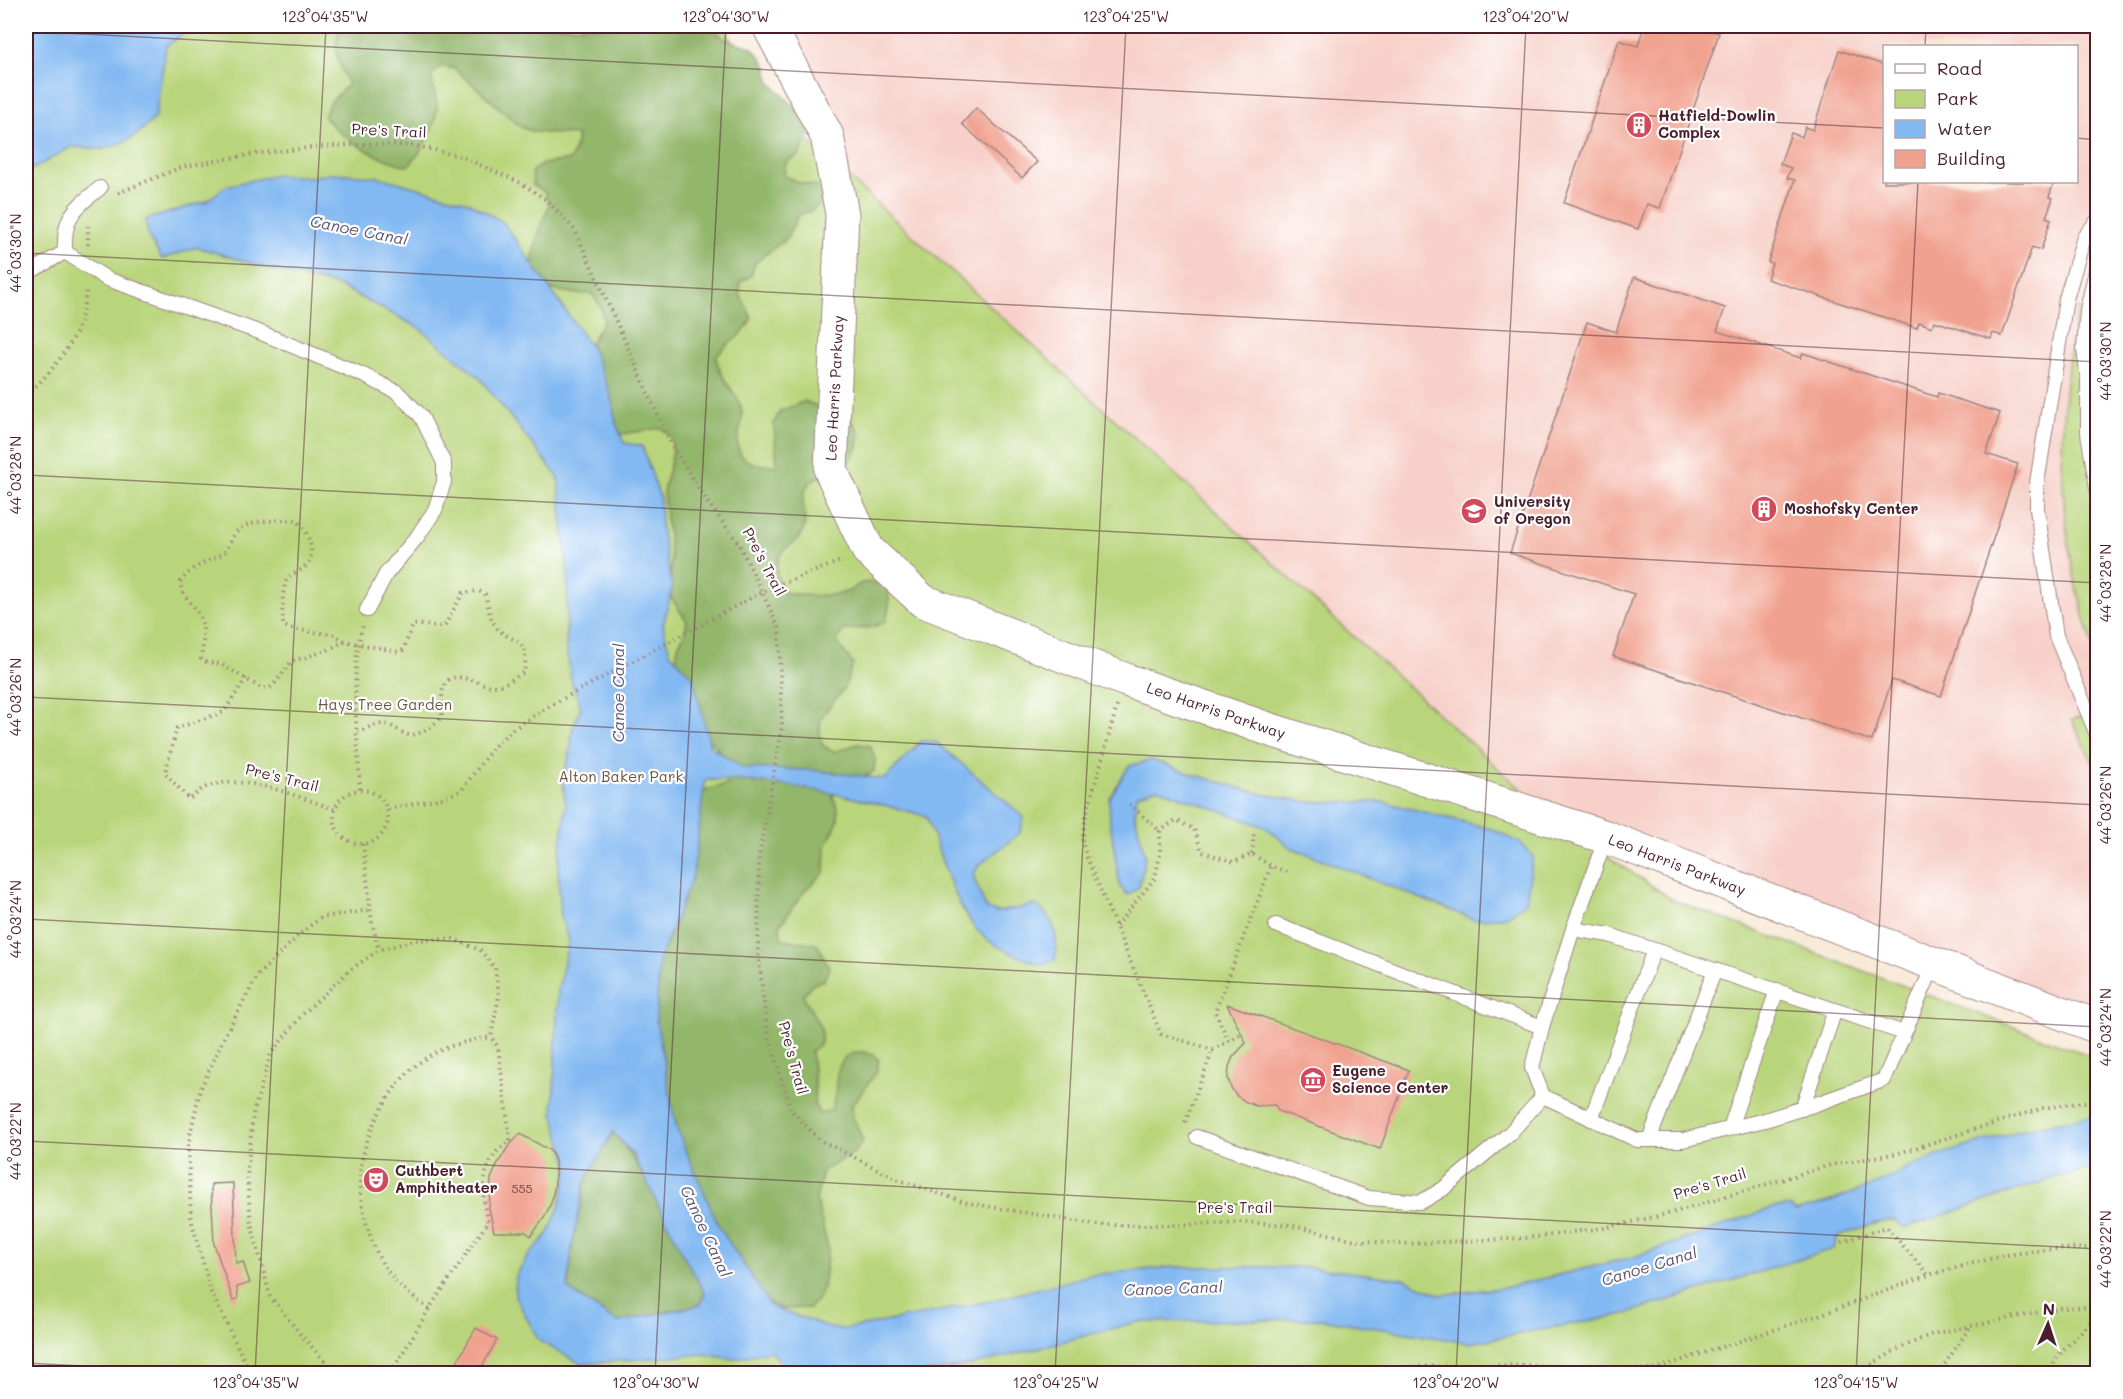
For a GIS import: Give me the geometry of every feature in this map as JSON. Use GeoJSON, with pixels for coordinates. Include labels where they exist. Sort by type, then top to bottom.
{"type":"FeatureCollection","features":[{"type":"Feature","properties":{"kind":"street","name":"Leo Harris Parkway"},"geometry":{"type":"LineString","coordinates":[[770,26],[827,136],[842,214],[831,471],[868,550],[923,601],[1126,680],[1271,730],[1606,837],[2097,1027]]}},
{"type":"Feature","properties":{"kind":"lane"},"geometry":{"type":"LineString","coordinates":[[65,252],[64,232],[75,208],[100,188]]}},
{"type":"Feature","properties":{"kind":"lane"},"geometry":{"type":"LineString","coordinates":[[2097,220],[2084,237],[2066,299],[2037,483],[2037,509],[2056,636],[2097,736]]}},
{"type":"Feature","properties":{"kind":"lane"},"geometry":{"type":"LineString","coordinates":[[65,252],[107,279],[259,332],[363,375],[397,392],[421,416],[444,463],[444,482],[435,510],[417,537],[386,574],[368,610]]}},
{"type":"Feature","properties":{"kind":"lane"},"geometry":{"type":"LineString","coordinates":[[26,274],[65,252]]}},
{"type":"Feature","properties":{"kind":"lane"},"geometry":{"type":"LineString","coordinates":[[2097,261],[2087,310],[2084,349],[2088,380],[2088,433],[2097,494]]}},
{"type":"Feature","properties":{"kind":"lane"},"geometry":{"type":"LineString","coordinates":[[1606,837],[1542,1027],[1533,1068],[1543,1096],[1637,1140],[1683,1140],[1802,1109],[1884,1080],[1934,964]]}},
{"type":"Feature","properties":{"kind":"lane"},"geometry":{"type":"LineString","coordinates":[[1276,926],[1542,1027]]}},
{"type":"Feature","properties":{"kind":"lane"},"geometry":{"type":"LineString","coordinates":[[1574,929],[1609,935],[1904,1033]]}},
{"type":"Feature","properties":{"kind":"lane"},"geometry":{"type":"LineString","coordinates":[[1591,1119],[1654,950]]}},
{"type":"Feature","properties":{"kind":"lane"},"geometry":{"type":"LineString","coordinates":[[1649,1140],[1715,970]]}},
{"type":"Feature","properties":{"kind":"lane"},"geometry":{"type":"LineString","coordinates":[[1730,1128],[1777,990]]}},
{"type":"Feature","properties":{"kind":"lane"},"geometry":{"type":"LineString","coordinates":[[1802,1109],[1835,1010]]}},
{"type":"Feature","properties":{"kind":"lane"},"geometry":{"type":"LineString","coordinates":[[1197,1137],[1369,1198],[1421,1202],[1443,1189],[1510,1133],[1543,1096]]}},
{"type":"Feature","properties":{"kind":"path","name":"Pre's Trail"},"geometry":{"type":"LineString","coordinates":[[115,194],[182,167],[275,152],[373,144],[416,146],[460,156],[521,183],[548,201],[575,230],[672,446],[707,501],[739,544],[779,628],[782,727],[759,856],[758,952],[767,1029],[791,1110],[820,1140],[899,1180],[968,1203],[1098,1225],[1243,1222],[1289,1225],[1355,1240],[1399,1244],[1528,1238],[1605,1228],[1672,1213],[1830,1165],[1899,1154],[2043,1108],[2097,1100]]}},
{"type":"Feature","properties":{"kind":"path"},"geometry":{"type":"LineString","coordinates":[[26,393],[32,390],[55,363],[75,335],[87,290],[88,221]]}},
{"type":"Feature","properties":{"kind":"path"},"geometry":{"type":"LineString","coordinates":[[345,641],[326,651],[292,661],[278,681],[268,688],[261,688],[221,664],[204,662],[201,659],[204,632],[199,616],[182,594],[180,582],[189,571],[225,552],[236,531],[244,526],[271,520],[296,520],[305,528],[310,539],[310,557],[307,566],[291,575],[285,582],[281,620],[284,626],[335,635],[345,641],[399,652],[403,650],[413,625],[445,626],[464,593],[478,591],[485,594],[493,623],[501,632],[519,640],[526,662],[524,672],[498,686],[462,677],[456,677],[446,683],[441,693],[442,716],[437,722],[417,734],[408,735],[382,724],[358,732]]}},
{"type":"Feature","properties":{"kind":"path"},"geometry":{"type":"LineString","coordinates":[[388,809],[442,798],[460,791],[494,746],[513,729],[555,703],[762,592],[868,550]]}},
{"type":"Feature","properties":{"kind":"path"},"geometry":{"type":"LineString","coordinates":[[360,789],[357,644],[368,610]]}},
{"type":"Feature","properties":{"kind":"path","name":"Pre's Trail"},"geometry":{"type":"LineString","coordinates":[[246,678],[224,712],[177,728],[165,772],[189,799],[203,789],[218,784],[242,782],[334,809]]}},
{"type":"Feature","properties":{"kind":"path"},"geometry":{"type":"LineString","coordinates":[[1126,680],[1086,816],[1082,841],[1161,1035],[1213,1050]]}},
{"type":"Feature","properties":{"kind":"path"},"geometry":{"type":"LineString","coordinates":[[360,789],[378,795],[388,809],[388,826],[379,838],[363,844],[343,839],[334,824],[334,809],[344,795],[360,789]]}},
{"type":"Feature","properties":{"kind":"path"},"geometry":{"type":"LineString","coordinates":[[1116,926],[1155,878],[1160,855],[1160,831],[1129,804]]}},
{"type":"Feature","properties":{"kind":"path"},"geometry":{"type":"LineString","coordinates":[[1160,831],[1176,820],[1194,829],[1202,852],[1234,862],[1252,854]]}},
{"type":"Feature","properties":{"kind":"path"},"geometry":{"type":"LineString","coordinates":[[1252,854],[1254,830]]}},
{"type":"Feature","properties":{"kind":"path"},"geometry":{"type":"LineString","coordinates":[[363,844],[370,910],[379,950]]}},
{"type":"Feature","properties":{"kind":"path"},"geometry":{"type":"LineString","coordinates":[[1252,854],[1271,866],[1287,872]]}},
{"type":"Feature","properties":{"kind":"path"},"geometry":{"type":"LineString","coordinates":[[1229,1041],[1215,1012],[1271,866]]}},
{"type":"Feature","properties":{"kind":"path"},"geometry":{"type":"LineString","coordinates":[[250,1374],[211,1292],[191,1219],[188,1144],[200,1090],[226,1033],[258,975],[302,932],[322,917],[370,910]]}},
{"type":"Feature","properties":{"kind":"path"},"geometry":{"type":"LineString","coordinates":[[337,1374],[300,1334],[270,1296],[251,1223],[247,1176],[253,1114],[271,1053],[303,1014],[351,969],[379,950],[415,940],[453,939],[480,950],[495,968],[499,996],[491,1037],[498,1047],[510,1140],[494,1154],[487,1167],[484,1199],[488,1222],[429,1309],[395,1365],[386,1374]]}},
{"type":"Feature","properties":{"kind":"path"},"geometry":{"type":"LineString","coordinates":[[1197,1137],[1182,1130],[1213,1050],[1241,1034]]}},
{"type":"Feature","properties":{"kind":"path"},"geometry":{"type":"LineString","coordinates":[[429,1309],[405,1291],[381,1262],[364,1216],[360,1176],[368,1136],[393,1089],[423,1060],[461,1041],[491,1037]]}},
{"type":"Feature","properties":{"kind":"path"},"geometry":{"type":"LineString","coordinates":[[1842,1242],[1887,1227],[1929,1276]]}},
{"type":"Feature","properties":{"kind":"path"},"geometry":{"type":"LineString","coordinates":[[1336,1374],[1412,1367],[1524,1365],[1652,1370],[1806,1320],[1929,1276],[2005,1255],[2052,1249],[2097,1248]]}},
{"type":"Feature","properties":{"kind":"path"},"geometry":{"type":"LineString","coordinates":[[1856,1374],[1896,1350],[1932,1334],[2060,1308],[2097,1307]]}},
{"type":"Feature","properties":{"kind":"path"},"geometry":{"type":"LineString","coordinates":[[2047,1374],[2061,1352],[2097,1315]]}},
{"type":"Feature","properties":{"kind":"path"},"geometry":{"type":"LineString","coordinates":[[1938,1374],[1970,1327]]}},
{"type":"Feature","properties":{"kind":"shaded area","name":"University of Oregon"},"geometry":{"type":"Polygon","coordinates":[[[769,26],[2097,26],[2097,1027],[1446,786],[842,214],[769,26]]]}},
{"type":"Feature","properties":{"kind":"green space","name":"Alton Baker Park"},"geometry":{"type":"Polygon","coordinates":[[[26,26],[725,26],[739,60],[784,119],[1542,808],[1578,837],[1673,900],[2097,1058],[2097,1373],[26,1373],[26,26]]]}},
{"type":"Feature","properties":{"kind":"green space"},"geometry":{"type":"Polygon","coordinates":[[[345,26],[711,26],[724,39],[751,47],[760,56],[767,67],[769,81],[806,119],[812,130],[799,155],[786,162],[784,175],[797,182],[825,188],[822,199],[817,207],[798,215],[787,238],[755,263],[751,276],[740,282],[740,295],[752,318],[745,329],[716,357],[724,378],[741,407],[742,419],[738,447],[740,453],[749,461],[763,465],[777,465],[774,423],[780,411],[805,401],[854,423],[860,433],[858,447],[844,470],[818,477],[807,486],[804,492],[804,530],[798,539],[782,552],[776,568],[784,592],[832,595],[848,591],[861,583],[872,582],[887,584],[889,594],[889,608],[885,622],[873,627],[843,630],[837,642],[853,664],[844,688],[823,715],[820,727],[822,745],[833,752],[858,744],[870,746],[875,758],[874,771],[863,778],[836,784],[833,797],[838,809],[838,821],[826,846],[825,872],[805,890],[780,925],[781,938],[818,945],[829,968],[824,980],[811,985],[803,995],[821,1029],[821,1043],[811,1051],[815,1089],[814,1103],[819,1114],[831,1110],[838,1071],[845,1058],[855,1052],[861,1052],[879,1060],[876,1073],[852,1105],[853,1117],[863,1141],[855,1152],[823,1171],[816,1199],[828,1248],[823,1288],[817,1300],[809,1308],[781,1309],[756,1297],[643,1091],[653,970],[693,798],[704,791],[728,784],[731,771],[716,746],[701,735],[676,660],[678,646],[684,635],[687,621],[671,598],[671,557],[663,492],[673,451],[671,437],[661,428],[622,434],[611,424],[592,361],[591,342],[604,320],[600,305],[592,294],[576,294],[550,289],[532,270],[535,245],[549,205],[545,192],[533,185],[532,171],[543,164],[570,160],[575,149],[577,135],[534,132],[521,127],[455,69],[441,66],[431,76],[437,105],[434,121],[428,138],[413,160],[408,166],[373,154],[342,134],[324,117],[329,104],[348,84],[339,62],[336,46],[340,32],[345,26]]]}},
{"type":"Feature","properties":{"kind":"green space"},"geometry":{"type":"Polygon","coordinates":[[[2078,308],[2097,312],[2097,657],[2074,571],[2063,484],[2062,440],[2065,396],[2078,308]]]}},
{"type":"Feature","properties":{"kind":"green space"},"geometry":{"type":"Polygon","coordinates":[[[2097,709],[2097,771],[2072,720],[2097,709]]]}},
{"type":"Feature","properties":{"kind":"green space"},"geometry":{"type":"Polygon","coordinates":[[[613,1131],[651,1189],[705,1293],[700,1305],[617,1322],[568,1289],[572,1247],[585,1181],[613,1131]]]}},
{"type":"Feature","properties":{"kind":"water"},"geometry":{"type":"Polygon","coordinates":[[[26,26],[195,26],[166,46],[155,118],[134,137],[115,146],[101,149],[71,147],[26,173],[26,26]]]}},
{"type":"Feature","properties":{"kind":"water","name":"Canoe Canal"},"geometry":{"type":"Polygon","coordinates":[[[334,173],[379,177],[468,202],[503,222],[591,347],[610,392],[616,423],[624,443],[642,446],[660,498],[661,527],[672,589],[663,626],[670,653],[693,677],[710,746],[743,768],[812,770],[885,779],[921,741],[936,742],[1024,817],[1020,833],[979,865],[973,875],[986,909],[997,912],[1036,905],[1048,917],[1056,936],[1055,960],[1041,965],[996,945],[973,925],[956,896],[926,816],[817,790],[733,780],[705,780],[693,875],[659,961],[656,1020],[677,1130],[718,1225],[771,1307],[834,1329],[847,1329],[986,1302],[1091,1275],[1173,1267],[1308,1267],[1404,1279],[1441,1295],[1508,1287],[1637,1256],[1775,1207],[1791,1207],[1795,1211],[1829,1202],[1881,1182],[1945,1153],[2026,1129],[2083,1117],[2097,1116],[2097,1167],[2057,1177],[1905,1228],[1894,1220],[1876,1223],[1838,1236],[1833,1249],[1621,1315],[1469,1343],[1322,1319],[1137,1322],[973,1365],[922,1373],[794,1374],[770,1351],[733,1359],[703,1354],[581,1364],[539,1341],[515,1296],[516,1276],[529,1255],[549,1233],[560,1204],[569,1166],[553,1114],[558,990],[569,939],[561,919],[558,869],[566,806],[562,777],[569,758],[573,728],[581,707],[572,683],[566,647],[568,573],[558,477],[479,377],[419,328],[339,286],[277,271],[197,247],[162,259],[149,238],[145,220],[207,201],[226,186],[276,175],[311,177],[334,173]],[[613,1132],[585,1181],[572,1247],[568,1289],[617,1322],[700,1305],[705,1293],[633,1155],[613,1132]]]}},
{"type":"Feature","properties":{"kind":"water"},"geometry":{"type":"Polygon","coordinates":[[[1152,760],[1262,794],[1308,802],[1384,802],[1492,829],[1519,842],[1533,856],[1526,902],[1507,916],[1475,920],[1290,847],[1265,827],[1157,788],[1137,795],[1135,815],[1145,856],[1139,887],[1128,895],[1120,887],[1109,799],[1129,766],[1152,760]]]}},
{"type":"Feature","properties":{"kind":"building","name":"Hatfield-Dowlin Complex"},"geometry":{"type":"Polygon","coordinates":[[[1644,26],[1697,26],[1719,33],[1660,208],[1647,204],[1638,229],[1564,203],[1619,40],[1638,46],[1644,26]]]}},
{"type":"Feature","properties":{"kind":"building"},"geometry":{"type":"Polygon","coordinates":[[[1839,50],[1883,65],[1883,183],[2054,183],[2049,197],[2053,198],[2046,217],[2051,219],[2041,250],[2032,247],[2002,336],[1993,333],[1991,339],[1934,321],[1932,327],[1919,322],[1917,328],[1767,279],[1772,263],[1768,262],[1795,180],[1787,178],[1791,168],[1780,164],[1791,133],[1802,137],[1805,127],[1813,130],[1839,50]]]}},
{"type":"Feature","properties":{"kind":"building"},"geometry":{"type":"Polygon","coordinates":[[[976,108],[1037,162],[1022,178],[962,124],[976,108]]]}},
{"type":"Feature","properties":{"kind":"building","name":"Moshofsky Center"},"geometry":{"type":"Polygon","coordinates":[[[1634,277],[1725,308],[1717,331],[1801,358],[1803,353],[1937,397],[1938,393],[2000,413],[1986,454],[2018,464],[1941,696],[1892,680],[1872,741],[1613,656],[1634,594],[1510,553],[1587,322],[1616,332],[1634,277]]]}},
{"type":"Feature","properties":{"kind":"building"},"geometry":{"type":"Polygon","coordinates":[[[1227,1004],[1409,1070],[1380,1149],[1278,1111],[1275,1105],[1256,1106],[1237,1096],[1228,1078],[1229,1067],[1233,1057],[1246,1043],[1227,1004]]]}},
{"type":"Feature","properties":{"kind":"building"},"geometry":{"type":"Polygon","coordinates":[[[520,1134],[548,1149],[555,1161],[555,1185],[551,1203],[531,1236],[526,1232],[494,1232],[489,1208],[491,1179],[508,1147],[520,1134]]]}},
{"type":"Feature","properties":{"kind":"building"},"geometry":{"type":"Polygon","coordinates":[[[233,1183],[236,1264],[243,1262],[250,1283],[237,1287],[238,1299],[233,1300],[214,1244],[211,1184],[233,1183]]]}},
{"type":"Feature","properties":{"kind":"building"},"geometry":{"type":"Polygon","coordinates":[[[476,1328],[497,1340],[478,1374],[450,1374],[476,1328]]]}},
{"type":"Feature","properties":{"kind":"place","name":"Hatfield-Dowlin Complex"},"geometry":{"type":"Point","coordinates":[1639,125]}},
{"type":"Feature","properties":{"kind":"place","name":"Moshofsky Center"},"geometry":{"type":"Point","coordinates":[1764,509]}},
{"type":"Feature","properties":{"kind":"place","name":"University of Oregon"},"geometry":{"type":"Point","coordinates":[1474,511]}},
{"type":"Feature","properties":{"kind":"place","name":"Eugene Science Center"},"geometry":{"type":"Point","coordinates":[1313,1080]}},
{"type":"Feature","properties":{"kind":"place","name":"Cuthbert Amphitheater"},"geometry":{"type":"Point","coordinates":[376,1180]}},
{"type":"Feature","properties":{"kind":"park label","name":"Hays Tree Garden"},"geometry":{"type":"Point","coordinates":[385,705]}}]}
